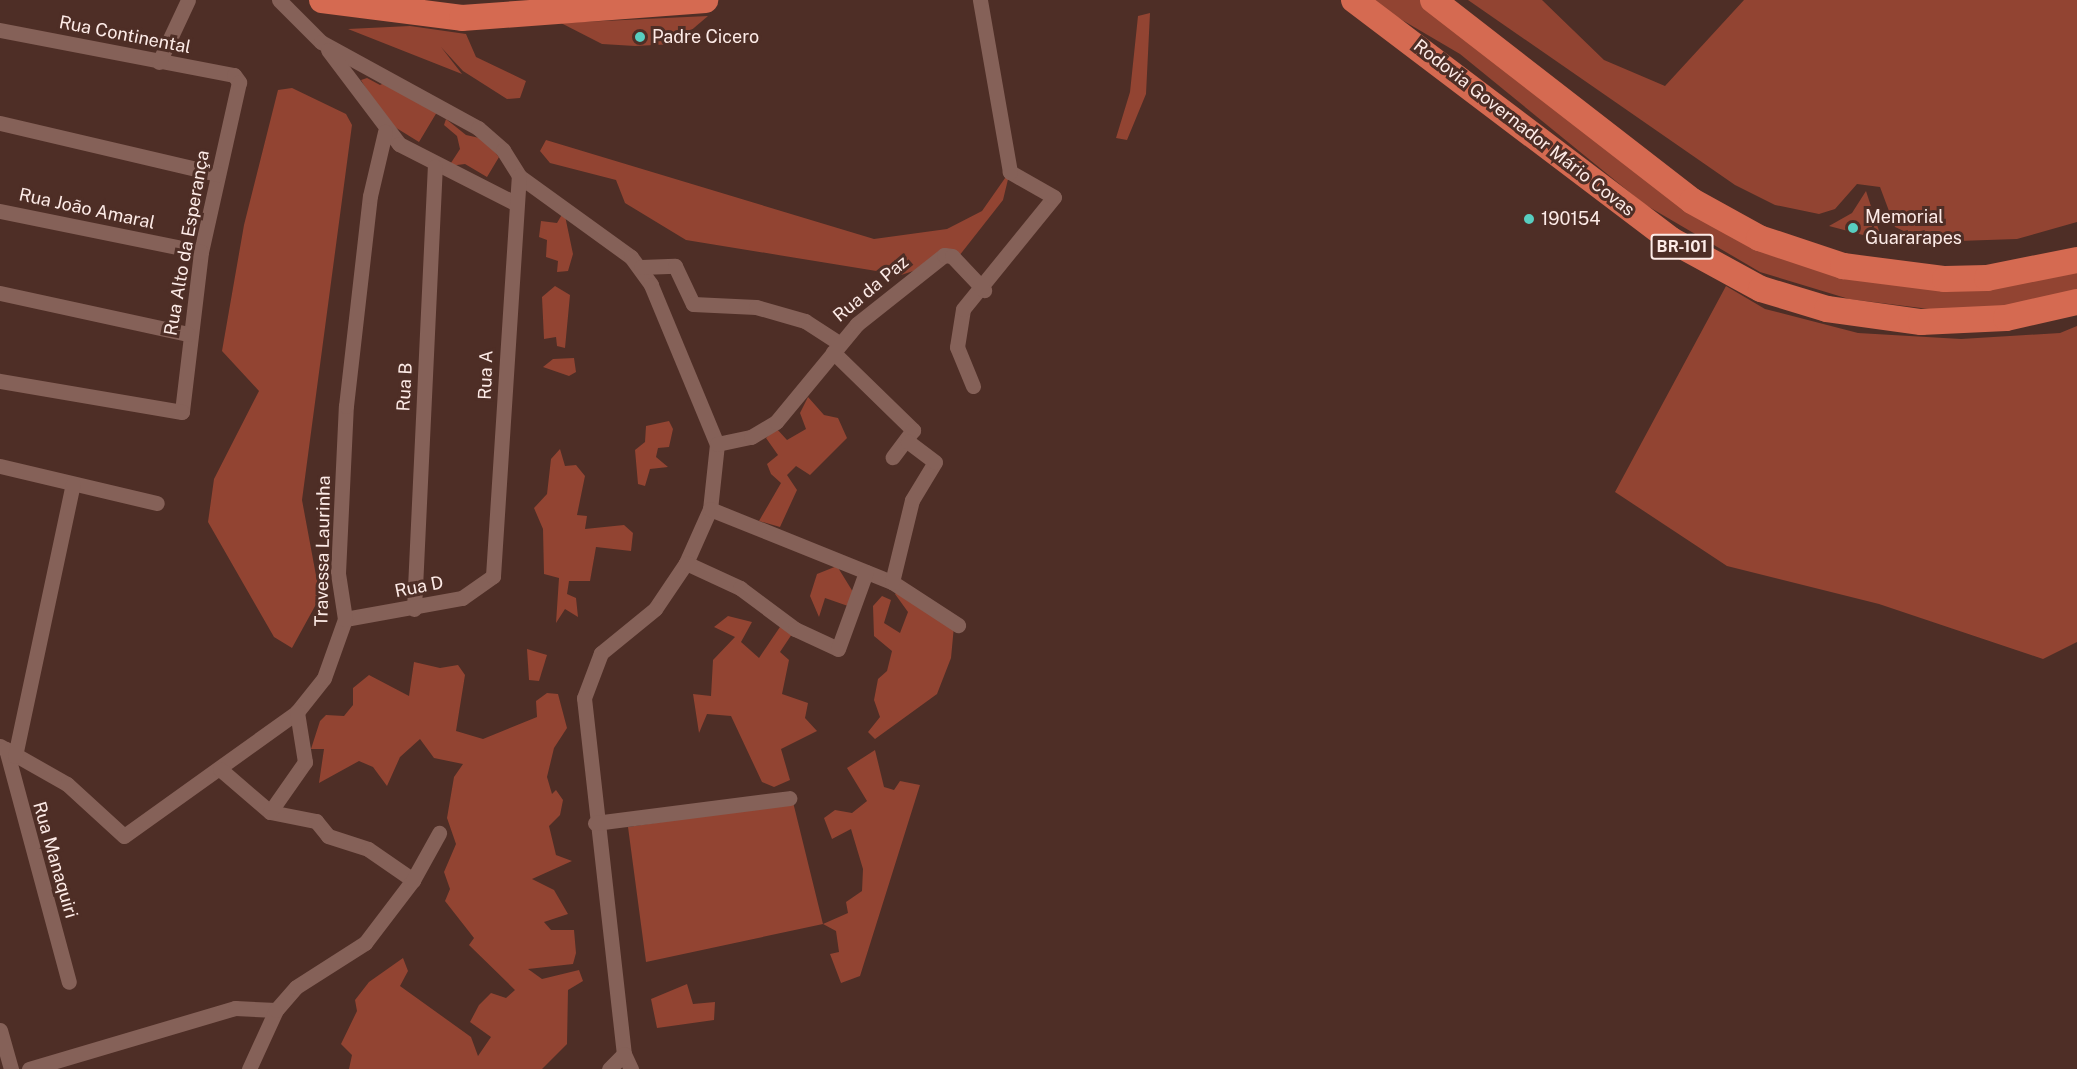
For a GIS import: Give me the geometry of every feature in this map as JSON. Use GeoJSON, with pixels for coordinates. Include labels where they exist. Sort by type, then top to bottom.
{"type":"FeatureCollection","features":[{"type":"Feature","properties":{"kind":"highway"},"geometry":{"type":"LineString","coordinates":[[322,0],[462,18],[705,0]]}},
{"type":"Feature","properties":{"kind":"highway","name":"Rodovia Governador Mário Covas"},"geometry":{"type":"LineString","coordinates":[[1354,0],[1671,240],[1761,289],[1837,311],[1921,322],[2006,318],[2077,302]]}},
{"type":"Feature","properties":{"kind":"highway","name":"BR-101"},"geometry":{"type":"LineString","coordinates":[[1433,0],[1692,201],[1768,242],[1843,266],[1945,279],[1998,276],[2077,260]]}},
{"type":"Feature","properties":{"kind":"street"},"geometry":{"type":"LineString","coordinates":[[159,62],[188,0]]}},
{"type":"Feature","properties":{"kind":"street"},"geometry":{"type":"LineString","coordinates":[[279,0],[321,42],[385,132],[435,166],[515,203]]}},
{"type":"Feature","properties":{"kind":"street"},"geometry":{"type":"LineString","coordinates":[[974,386],[957,337],[963,309],[984,290],[1054,197],[1010,172],[980,0]]}},
{"type":"Feature","properties":{"kind":"street","name":"Rua Continental"},"geometry":{"type":"LineString","coordinates":[[0,30],[234,75],[239,82]]}},
{"type":"Feature","properties":{"kind":"street"},"geometry":{"type":"LineString","coordinates":[[321,42],[453,111],[498,145],[519,176],[641,267],[717,444],[710,509],[686,563],[655,609],[602,653],[585,691],[596,830],[624,1054],[631,1069]]}},
{"type":"Feature","properties":{"kind":"street","name":"Rua Alto da Esperança"},"geometry":{"type":"LineString","coordinates":[[0,381],[182,412],[188,334],[201,252],[239,82]]}},
{"type":"Feature","properties":{"kind":"street"},"geometry":{"type":"LineString","coordinates":[[0,123],[218,174]]}},
{"type":"Feature","properties":{"kind":"street","name":"Travessa Laurinha"},"geometry":{"type":"LineString","coordinates":[[7,751],[68,784],[114,822],[124,836],[297,712],[332,664],[345,619],[338,573],[346,406],[370,196],[385,132]]}},
{"type":"Feature","properties":{"kind":"street","name":"Rua B"},"geometry":{"type":"LineString","coordinates":[[414,609],[435,166]]}},
{"type":"Feature","properties":{"kind":"street","name":"Rua A"},"geometry":{"type":"LineString","coordinates":[[493,576],[515,203],[519,176]]}},
{"type":"Feature","properties":{"kind":"street","name":"Rua João Amaral"},"geometry":{"type":"LineString","coordinates":[[0,211],[201,252]]}},
{"type":"Feature","properties":{"kind":"street","name":"Rua da Paz"},"geometry":{"type":"LineString","coordinates":[[717,444],[751,437],[796,403],[836,348],[944,255],[952,256],[984,290]]}},
{"type":"Feature","properties":{"kind":"street"},"geometry":{"type":"LineString","coordinates":[[641,267],[675,266],[693,304],[756,307],[805,321],[836,348],[913,430],[908,442],[893,457]]}},
{"type":"Feature","properties":{"kind":"street"},"geometry":{"type":"LineString","coordinates":[[0,293],[188,334]]}},
{"type":"Feature","properties":{"kind":"street"},"geometry":{"type":"LineString","coordinates":[[892,582],[912,500],[935,462],[908,442]]}},
{"type":"Feature","properties":{"kind":"street"},"geometry":{"type":"LineString","coordinates":[[0,466],[157,503]]}},
{"type":"Feature","properties":{"kind":"street"},"geometry":{"type":"LineString","coordinates":[[7,751],[73,484]]}},
{"type":"Feature","properties":{"kind":"street"},"geometry":{"type":"LineString","coordinates":[[710,509],[892,582],[958,625]]}},
{"type":"Feature","properties":{"kind":"street"},"geometry":{"type":"LineString","coordinates":[[686,563],[741,588],[801,632],[840,649],[866,572]]}},
{"type":"Feature","properties":{"kind":"street","name":"Rua D"},"geometry":{"type":"LineString","coordinates":[[345,619],[414,609],[462,598],[493,576]]}},
{"type":"Feature","properties":{"kind":"street"},"geometry":{"type":"LineString","coordinates":[[270,812],[304,762],[297,712]]}},
{"type":"Feature","properties":{"kind":"street","name":"Rua Manaquiri"},"geometry":{"type":"LineString","coordinates":[[7,751],[69,982]]}},
{"type":"Feature","properties":{"kind":"street"},"geometry":{"type":"LineString","coordinates":[[220,769],[270,812],[316,821],[328,836],[368,849],[413,880]]}},
{"type":"Feature","properties":{"kind":"street"},"geometry":{"type":"LineString","coordinates":[[596,830],[789,798]]}},
{"type":"Feature","properties":{"kind":"street"},"geometry":{"type":"LineString","coordinates":[[249,1069],[276,1011],[296,987],[365,944],[413,880],[439,832]]}},
{"type":"Feature","properties":{"kind":"street"},"geometry":{"type":"LineString","coordinates":[[29,1069],[235,1008],[276,1011]]}},
{"type":"Feature","properties":{"kind":"street"},"geometry":{"type":"LineString","coordinates":[[0,1030],[11,1069]]}},
{"type":"Feature","properties":{"kind":"street"},"geometry":{"type":"LineString","coordinates":[[609,1069],[624,1054]]}},
{"type":"Feature","properties":{"kind":"shaded area"},"geometry":{"type":"Polygon","coordinates":[[[1368,0],[1421,0],[1622,159],[1867,278],[2077,265],[2077,296],[2037,306],[1945,311],[1849,299],[1760,272],[1644,204],[1460,54],[1368,0]]]}},
{"type":"Feature","properties":{"kind":"shaded area"},"geometry":{"type":"Polygon","coordinates":[[[1468,0],[1542,0],[1604,60],[1665,86],[1744,0],[2077,0],[2077,222],[2017,239],[1928,242],[1895,227],[1880,187],[1857,184],[1835,209],[1819,214],[1775,205],[1735,185],[1468,0]]]}},
{"type":"Feature","properties":{"kind":"shaded area"},"geometry":{"type":"Polygon","coordinates":[[[1150,13],[1146,94],[1127,140],[1116,138],[1130,92],[1138,16],[1150,13]]]}},
{"type":"Feature","properties":{"kind":"shaded area"},"geometry":{"type":"Polygon","coordinates":[[[708,16],[675,44],[635,46],[602,44],[561,23],[708,16]]]}},
{"type":"Feature","properties":{"kind":"shaded area"},"geometry":{"type":"Polygon","coordinates":[[[410,26],[466,34],[476,57],[526,81],[520,98],[507,99],[463,71],[441,47],[462,74],[348,29],[410,26]]]}},
{"type":"Feature","properties":{"kind":"shaded area"},"geometry":{"type":"Polygon","coordinates":[[[367,78],[380,85],[388,81],[437,112],[419,142],[385,121],[361,80],[367,78]]]}},
{"type":"Feature","properties":{"kind":"shaded area"},"geometry":{"type":"Polygon","coordinates":[[[292,88],[346,114],[352,125],[302,500],[320,597],[292,648],[274,637],[208,522],[214,479],[259,391],[222,351],[244,225],[278,90],[292,88]]]}},
{"type":"Feature","properties":{"kind":"shaded area"},"geometry":{"type":"Polygon","coordinates":[[[446,119],[466,135],[484,139],[499,157],[487,177],[465,164],[449,166],[460,149],[457,136],[444,125],[446,119]]]}},
{"type":"Feature","properties":{"kind":"shaded area"},"geometry":{"type":"Polygon","coordinates":[[[546,140],[874,239],[947,229],[982,211],[1010,171],[1003,200],[959,256],[901,275],[686,240],[625,203],[616,180],[550,163],[540,151],[546,140]]]}},
{"type":"Feature","properties":{"kind":"shaded area"},"geometry":{"type":"Polygon","coordinates":[[[1866,191],[1882,240],[1829,226],[1852,213],[1866,191]]]}},
{"type":"Feature","properties":{"kind":"shaded area"},"geometry":{"type":"Polygon","coordinates":[[[564,211],[573,254],[568,271],[557,272],[558,261],[546,257],[547,240],[539,237],[541,221],[557,223],[564,211]]]}},
{"type":"Feature","properties":{"kind":"shaded area"},"geometry":{"type":"Polygon","coordinates":[[[555,286],[570,295],[565,348],[557,346],[556,337],[544,339],[542,297],[555,286]]]}},
{"type":"Feature","properties":{"kind":"shaded area"},"geometry":{"type":"Polygon","coordinates":[[[1726,286],[1765,309],[1858,333],[1961,339],[2060,333],[2077,326],[2077,642],[2043,659],[1879,604],[1727,566],[1615,492],[1726,286]]]}},
{"type":"Feature","properties":{"kind":"shaded area"},"geometry":{"type":"Polygon","coordinates":[[[574,358],[576,372],[569,376],[543,367],[553,359],[574,358]]]}},
{"type":"Feature","properties":{"kind":"shaded area"},"geometry":{"type":"Polygon","coordinates":[[[808,397],[824,415],[838,418],[847,438],[810,475],[796,466],[787,475],[797,490],[780,527],[759,521],[781,483],[771,474],[767,464],[778,455],[766,438],[776,428],[787,440],[806,429],[800,413],[808,397]]]}},
{"type":"Feature","properties":{"kind":"shaded area"},"geometry":{"type":"Polygon","coordinates":[[[669,421],[673,429],[669,447],[658,448],[656,457],[668,467],[650,469],[645,486],[638,484],[635,450],[645,442],[646,426],[669,421]]]}},
{"type":"Feature","properties":{"kind":"shaded area"},"geometry":{"type":"Polygon","coordinates":[[[560,449],[565,466],[576,465],[585,476],[577,515],[587,516],[585,529],[624,525],[633,533],[631,551],[596,547],[590,581],[569,581],[567,594],[576,598],[578,617],[565,609],[556,623],[559,578],[544,574],[543,529],[534,508],[547,494],[551,459],[560,449]]]}},
{"type":"Feature","properties":{"kind":"shaded area"},"geometry":{"type":"Polygon","coordinates":[[[837,566],[853,592],[848,606],[825,598],[819,617],[810,596],[817,574],[837,566]]]}},
{"type":"Feature","properties":{"kind":"shaded area"},"geometry":{"type":"Polygon","coordinates":[[[899,589],[954,626],[951,658],[937,694],[875,739],[868,732],[880,717],[874,700],[878,679],[887,671],[892,651],[874,636],[873,606],[882,596],[891,600],[884,623],[900,633],[908,612],[895,594],[899,589]]]}},
{"type":"Feature","properties":{"kind":"shaded area"},"geometry":{"type":"Polygon","coordinates":[[[728,616],[752,622],[741,642],[759,658],[782,624],[792,634],[780,652],[789,660],[782,694],[808,703],[805,718],[817,731],[781,749],[790,780],[774,787],[762,782],[731,716],[707,714],[699,733],[693,694],[711,696],[713,660],[735,637],[714,627],[728,616]]]}},
{"type":"Feature","properties":{"kind":"shaded area"},"geometry":{"type":"Polygon","coordinates":[[[527,649],[547,655],[539,681],[529,680],[527,649]]]}},
{"type":"Feature","properties":{"kind":"shaded area"},"geometry":{"type":"Polygon","coordinates":[[[414,662],[440,668],[458,665],[465,675],[456,731],[483,739],[537,717],[536,701],[547,693],[558,694],[567,728],[554,748],[547,777],[552,794],[556,790],[563,800],[560,815],[549,826],[556,855],[572,861],[532,879],[554,890],[568,914],[544,922],[551,930],[574,930],[576,953],[573,964],[528,969],[542,979],[579,970],[583,981],[568,990],[567,1044],[542,1069],[349,1069],[352,1055],[341,1044],[357,1011],[355,1000],[369,982],[403,958],[408,971],[400,986],[471,1037],[478,1056],[491,1037],[470,1022],[479,1005],[491,993],[506,998],[515,990],[469,945],[474,938],[445,901],[450,889],[444,872],[456,844],[447,818],[454,777],[463,764],[434,758],[420,739],[400,757],[387,786],[373,767],[359,761],[319,783],[324,749],[311,749],[320,721],[326,715],[344,716],[353,705],[353,688],[369,675],[409,696],[414,662]]]}},
{"type":"Feature","properties":{"kind":"shaded area"},"geometry":{"type":"Polygon","coordinates":[[[875,750],[884,787],[894,790],[900,781],[920,785],[860,976],[841,983],[830,954],[839,952],[836,931],[823,924],[848,913],[846,902],[862,891],[863,869],[851,829],[832,839],[824,818],[835,810],[852,813],[867,801],[847,768],[875,750]]]}},
{"type":"Feature","properties":{"kind":"shaded area"},"geometry":{"type":"Polygon","coordinates":[[[793,802],[823,924],[646,962],[628,827],[793,802]]]}},
{"type":"Feature","properties":{"kind":"shaded area"},"geometry":{"type":"Polygon","coordinates":[[[687,984],[693,1004],[715,1002],[714,1020],[657,1028],[651,999],[687,984]]]}},
{"type":"Feature","properties":{"kind":"place","name":"Padre Cicero"},"geometry":{"type":"Point","coordinates":[640,37]}},
{"type":"Feature","properties":{"kind":"place","name":"190154"},"geometry":{"type":"Point","coordinates":[1529,219]}},
{"type":"Feature","properties":{"kind":"place","name":"Memorial Guararapes"},"geometry":{"type":"Point","coordinates":[1853,228]}}]}
